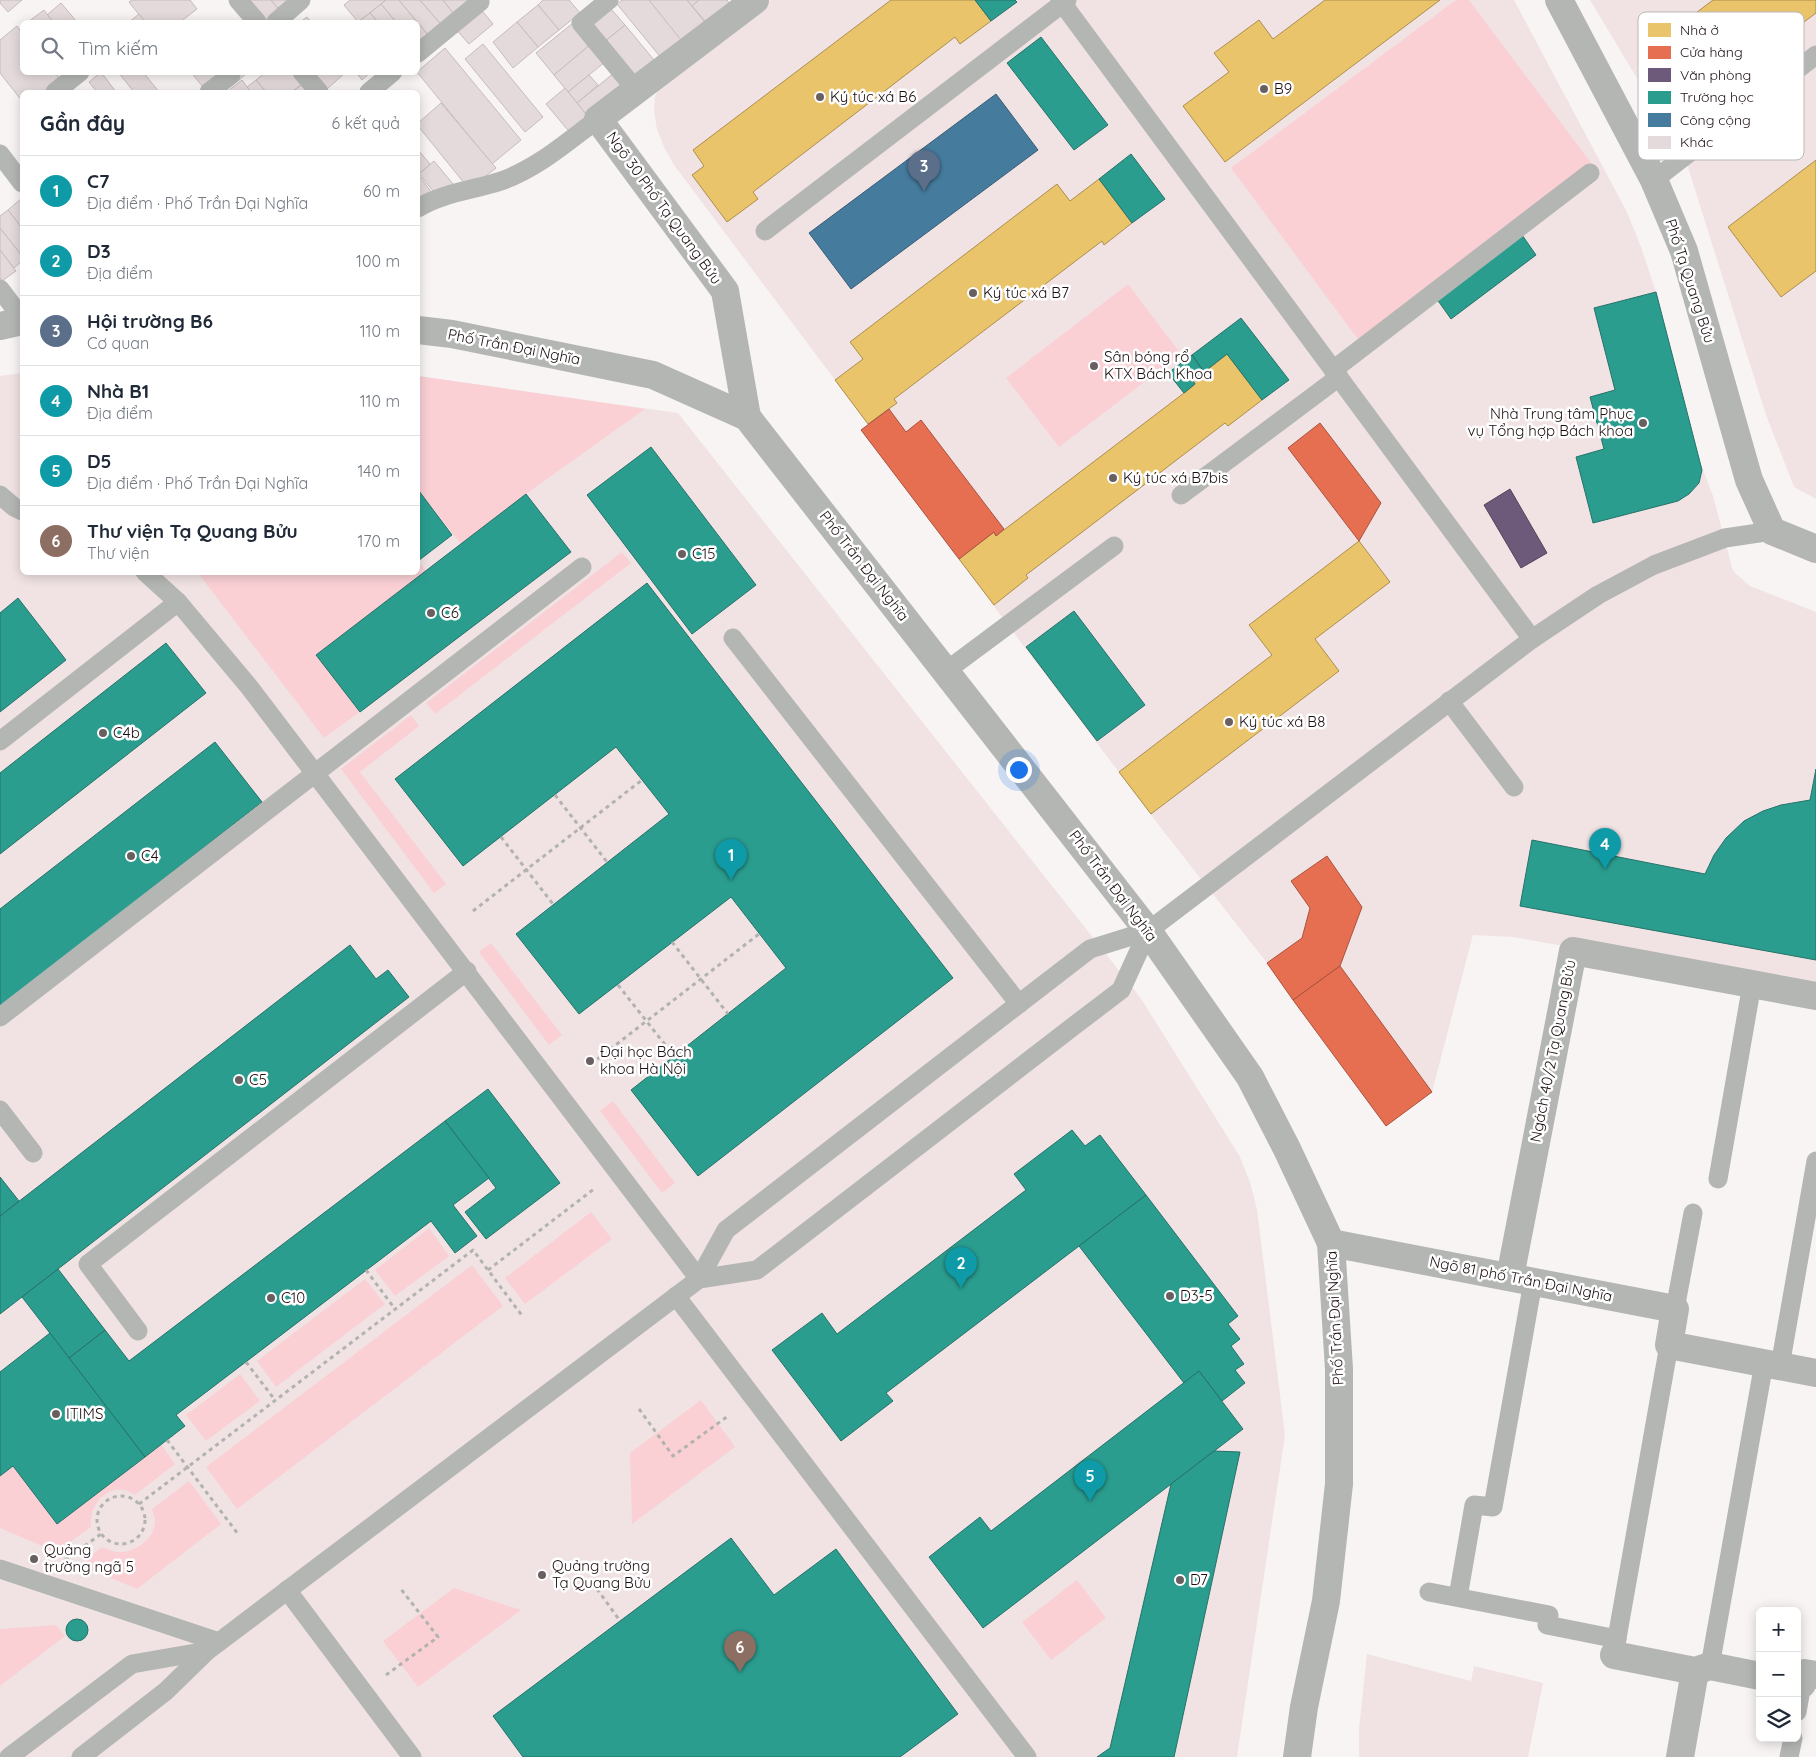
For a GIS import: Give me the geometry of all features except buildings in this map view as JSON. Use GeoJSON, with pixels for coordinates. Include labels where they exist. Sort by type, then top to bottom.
{"type":"FeatureCollection","features":[{"type":"Feature","properties":{"kind":"street","name":"Ngõ 30 Phố Tạ Quang Bửu"},"geometry":{"type":"LineString","coordinates":[[747,417],[726,291],[598,119],[755,0]]}},
{"type":"Feature","properties":{"kind":"street","name":"Phố Tạ Quang Bửu"},"geometry":{"type":"LineString","coordinates":[[1559,0],[1638,150]]}},
{"type":"Feature","properties":{"kind":"street","name":"Phố Tạ Quang Bửu"},"geometry":{"type":"LineString","coordinates":[[1643,160],[1654,180],[1684,251],[1749,480],[1772,531]]}},
{"type":"Feature","properties":{"kind":"street"},"geometry":{"type":"LineString","coordinates":[[0,326],[20,321]]}},
{"type":"Feature","properties":{"kind":"street","name":"Phố Trần Đại Nghĩa"},"geometry":{"type":"LineString","coordinates":[[420,330],[452,334],[653,375],[747,417],[1148,931],[1250,1077],[1287,1149],[1331,1243],[1339,1368],[1339,1484],[1326,1601],[1304,1707],[1297,1757]]}},
{"type":"Feature","properties":{"kind":"street"},"geometry":{"type":"LineString","coordinates":[[1772,531],[1816,549]]}},
{"type":"Feature","properties":{"kind":"street","name":"Ngách 40/2 Tạ Quang Bửu"},"geometry":{"type":"LineString","coordinates":[[1522,1279],[1573,951],[1816,996]]}},
{"type":"Feature","properties":{"kind":"street","name":"Ngõ 81 phố Trần Đại Nghĩa"},"geometry":{"type":"LineString","coordinates":[[1331,1243],[1675,1309]]}},
{"type":"Feature","properties":{"kind":"street"},"geometry":{"type":"LineString","coordinates":[[1675,1309],[1669,1345],[1816,1373]]}},
{"type":"Feature","properties":{"kind":"street"},"geometry":{"type":"LineString","coordinates":[[1616,1647],[1703,1669],[1756,1676]]}},
{"type":"Feature","properties":{"kind":"street"},"geometry":{"type":"LineString","coordinates":[[1680,1757],[1703,1669]]}},
{"type":"Feature","properties":{"kind":"lane"},"geometry":{"type":"LineString","coordinates":[[238,0],[255,20]]}},
{"type":"Feature","properties":{"kind":"lane"},"geometry":{"type":"LineString","coordinates":[[278,20],[301,0]]}},
{"type":"Feature","properties":{"kind":"lane"},"geometry":{"type":"LineString","coordinates":[[609,0],[581,23],[636,90]]}},
{"type":"Feature","properties":{"kind":"lane"},"geometry":{"type":"LineString","coordinates":[[765,231],[1063,1],[1532,639]]}},
{"type":"Feature","properties":{"kind":"lane"},"geometry":{"type":"LineString","coordinates":[[420,51],[480,2]]}},
{"type":"Feature","properties":{"kind":"lane"},"geometry":{"type":"LineString","coordinates":[[1804,64],[1816,55]]}},
{"type":"Feature","properties":{"kind":"lane"},"geometry":{"type":"LineString","coordinates":[[58,90],[76,75]]}},
{"type":"Feature","properties":{"kind":"lane"},"geometry":{"type":"LineString","coordinates":[[212,90],[231,75]]}},
{"type":"Feature","properties":{"kind":"lane"},"geometry":{"type":"LineString","coordinates":[[305,75],[317,90]]}},
{"type":"Feature","properties":{"kind":"lane"},"geometry":{"type":"LineString","coordinates":[[370,90],[389,75]]}},
{"type":"Feature","properties":{"kind":"lane","name":"Ngõ 30 Phố Tạ Quang Bửu"},"geometry":{"type":"LineString","coordinates":[[420,207],[443,197],[503,180],[534,165],[598,119]]}},
{"type":"Feature","properties":{"kind":"lane"},"geometry":{"type":"LineString","coordinates":[[0,154],[20,180]]}},
{"type":"Feature","properties":{"kind":"lane"},"geometry":{"type":"LineString","coordinates":[[1654,180],[1680,160]]}},
{"type":"Feature","properties":{"kind":"lane"},"geometry":{"type":"LineString","coordinates":[[1181,495],[1590,174]]}},
{"type":"Feature","properties":{"kind":"lane"},"geometry":{"type":"LineString","coordinates":[[0,289],[20,317]]}},
{"type":"Feature","properties":{"kind":"lane"},"geometry":{"type":"LineString","coordinates":[[81,1757],[166,1692],[213,1646],[699,1279],[726,1230],[1090,949],[1148,931],[1532,639],[1598,595],[1654,565],[1725,538],[1772,531]]}},
{"type":"Feature","properties":{"kind":"lane"},"geometry":{"type":"LineString","coordinates":[[946,671],[1114,546]]}},
{"type":"Feature","properties":{"kind":"lane"},"geometry":{"type":"LineString","coordinates":[[0,1017],[582,567]]}},
{"type":"Feature","properties":{"kind":"lane"},"geometry":{"type":"LineString","coordinates":[[148,575],[178,602],[250,688],[699,1279]]}},
{"type":"Feature","properties":{"kind":"lane"},"geometry":{"type":"LineString","coordinates":[[0,741],[178,602]]}},
{"type":"Feature","properties":{"kind":"lane"},"geometry":{"type":"LineString","coordinates":[[733,638],[1019,1004]]}},
{"type":"Feature","properties":{"kind":"lane"},"geometry":{"type":"LineString","coordinates":[[1449,701],[1514,787]]}},
{"type":"Feature","properties":{"kind":"lane"},"geometry":{"type":"LineString","coordinates":[[699,1279],[757,1270],[1075,1026],[1121,990],[1148,931]]}},
{"type":"Feature","properties":{"kind":"lane"},"geometry":{"type":"LineString","coordinates":[[138,1331],[88,1264],[466,972]]}},
{"type":"Feature","properties":{"kind":"lane"},"geometry":{"type":"LineString","coordinates":[[1718,1179],[1752,984]]}},
{"type":"Feature","properties":{"kind":"lane"},"geometry":{"type":"LineString","coordinates":[[0,1110],[33,1153]]}},
{"type":"Feature","properties":{"kind":"lane"},"geometry":{"type":"LineString","coordinates":[[1703,1669],[1816,1161]]}},
{"type":"Feature","properties":{"kind":"lane"},"geometry":{"type":"LineString","coordinates":[[1675,1309],[1692,1213]]}},
{"type":"Feature","properties":{"kind":"lane"},"geometry":{"type":"LineString","coordinates":[[1458,1598],[1474,1504],[1493,1507],[1522,1279]]}},
{"type":"Feature","properties":{"kind":"lane"},"geometry":{"type":"LineString","coordinates":[[676,1296],[1027,1757]]}},
{"type":"Feature","properties":{"kind":"lane"},"geometry":{"type":"LineString","coordinates":[[1429,1592],[1549,1615],[1547,1625],[1616,1647],[1669,1345]]}},
{"type":"Feature","properties":{"kind":"lane"},"geometry":{"type":"LineString","coordinates":[[0,1569],[213,1646]]}},
{"type":"Feature","properties":{"kind":"lane"},"geometry":{"type":"LineString","coordinates":[[287,1590],[412,1757]]}},
{"type":"Feature","properties":{"kind":"lane"},"geometry":{"type":"LineString","coordinates":[[9,1757],[132,1664],[213,1646]]}},
{"type":"Feature","properties":{"kind":"lane"},"geometry":{"type":"LineString","coordinates":[[1801,1701],[1809,1678]]}},
{"type":"Feature","properties":{"kind":"lane"},"geometry":{"type":"LineString","coordinates":[[1789,1757],[1792,1742]]}},
{"type":"Feature","properties":{"kind":"path"},"geometry":{"type":"LineString","coordinates":[[473,911],[642,780]]}},
{"type":"Feature","properties":{"kind":"path"},"geometry":{"type":"LineString","coordinates":[[555,795],[607,862]]}},
{"type":"Feature","properties":{"kind":"path"},"geometry":{"type":"LineString","coordinates":[[501,837],[553,904]]}},
{"type":"Feature","properties":{"kind":"path"},"geometry":{"type":"LineString","coordinates":[[591,1064],[759,934]]}},
{"type":"Feature","properties":{"kind":"path"},"geometry":{"type":"LineString","coordinates":[[672,942],[728,1014]]}},
{"type":"Feature","properties":{"kind":"path"},"geometry":{"type":"LineString","coordinates":[[618,985],[674,1056]]}},
{"type":"Feature","properties":{"kind":"path"},"geometry":{"type":"LineString","coordinates":[[488,1270],[594,1189]]}},
{"type":"Feature","properties":{"kind":"path"},"geometry":{"type":"LineString","coordinates":[[139,1504],[472,1250],[523,1317]]}},
{"type":"Feature","properties":{"kind":"path"},"geometry":{"type":"LineString","coordinates":[[366,1270],[395,1309]]}},
{"type":"Feature","properties":{"kind":"path"},"geometry":{"type":"LineString","coordinates":[[246,1362],[275,1400]]}},
{"type":"Feature","properties":{"kind":"path"},"geometry":{"type":"LineString","coordinates":[[639,1409],[673,1456],[728,1416]]}},
{"type":"Feature","properties":{"kind":"path"},"geometry":{"type":"LineString","coordinates":[[167,1440],[238,1534]]}},
{"type":"Feature","properties":{"kind":"path"},"geometry":{"type":"LineString","coordinates":[[125,1496],[139,1504],[143,1511],[144,1526],[141,1534],[135,1539],[121,1544],[106,1539],[101,1534],[97,1526],[98,1510],[109,1499],[125,1496]]}},
{"type":"Feature","properties":{"kind":"path"},"geometry":{"type":"LineString","coordinates":[[63,1562],[101,1534]]}},
{"type":"Feature","properties":{"kind":"path"},"geometry":{"type":"LineString","coordinates":[[385,1676],[438,1637],[401,1589]]}},
{"type":"Feature","properties":{"kind":"path"},"geometry":{"type":"LineString","coordinates":[[597,1589],[620,1621]]}},
{"type":"Feature","properties":{"kind":"shaded area"},"geometry":{"type":"Polygon","coordinates":[[[771,0],[1514,0],[1627,212],[1641,247],[1656,292],[1698,457],[1713,496],[1733,571],[1750,586],[1816,612],[1816,991],[1513,937],[1473,935],[1432,1092],[1293,1000],[1267,963],[1164,832],[861,430],[868,424],[674,165],[665,149],[657,130],[654,111],[655,96],[663,81],[771,0]]]}},
{"type":"Feature","properties":{"kind":"shaded area"},"geometry":{"type":"Polygon","coordinates":[[[1456,0],[1469,0],[1594,167],[1360,342],[1231,168],[1456,0]]]}},
{"type":"Feature","properties":{"kind":"shaded area"},"geometry":{"type":"Polygon","coordinates":[[[1590,0],[1816,0],[1816,499],[1794,487],[1766,415],[1686,160],[1804,160],[1804,12],[1638,12],[1638,80],[1590,0]]]}},
{"type":"Feature","properties":{"kind":"shaded area","name":"Sân bóng rổ KTX Bách Khoa"},"geometry":{"type":"Polygon","coordinates":[[[1128,284],[1181,354],[1059,447],[1006,378],[1128,284]]]}},
{"type":"Feature","properties":{"kind":"shaded area","name":"Đại học Bách khoa Hà Nội"},"geometry":{"type":"Polygon","coordinates":[[[20,373],[20,575],[420,575],[420,376],[678,413],[1140,997],[1239,1155],[1250,1182],[1257,1209],[1285,1435],[1237,1757],[0,1757],[0,376],[20,373]]]}},
{"type":"Feature","properties":{"kind":"shaded area"},"geometry":{"type":"Polygon","coordinates":[[[420,376],[645,409],[526,494],[461,544],[420,492],[420,376]]]}},
{"type":"Feature","properties":{"kind":"shaded area"},"geometry":{"type":"Polygon","coordinates":[[[622,552],[631,563],[435,714],[426,703],[622,552]]]}},
{"type":"Feature","properties":{"kind":"shaded area"},"geometry":{"type":"Polygon","coordinates":[[[420,563],[426,571],[316,655],[360,712],[324,738],[200,575],[420,575],[420,563]]]}},
{"type":"Feature","properties":{"kind":"shaded area"},"geometry":{"type":"Polygon","coordinates":[[[411,715],[419,726],[360,772],[446,884],[434,893],[341,769],[411,715]]]}},
{"type":"Feature","properties":{"kind":"shaded area"},"geometry":{"type":"Polygon","coordinates":[[[491,943],[562,1035],[549,1045],[479,952],[491,943]]]}},
{"type":"Feature","properties":{"kind":"shaded area"},"geometry":{"type":"Polygon","coordinates":[[[613,1101],[675,1183],[662,1193],[600,1111],[613,1101]]]}},
{"type":"Feature","properties":{"kind":"shaded area"},"geometry":{"type":"Polygon","coordinates":[[[591,1212],[612,1239],[525,1304],[505,1278],[591,1212]]]}},
{"type":"Feature","properties":{"kind":"shaded area"},"geometry":{"type":"Polygon","coordinates":[[[429,1228],[449,1256],[395,1296],[375,1270],[429,1228]]]}},
{"type":"Feature","properties":{"kind":"shaded area"},"geometry":{"type":"Polygon","coordinates":[[[472,1265],[503,1306],[237,1509],[206,1467],[472,1265]]]}},
{"type":"Feature","properties":{"kind":"shaded area"},"geometry":{"type":"Polygon","coordinates":[[[365,1279],[385,1304],[276,1387],[257,1361],[365,1279]]]}},
{"type":"Feature","properties":{"kind":"shaded area"},"geometry":{"type":"Polygon","coordinates":[[[240,1374],[260,1401],[206,1441],[186,1415],[240,1374]]]}},
{"type":"Feature","properties":{"kind":"shaded area"},"geometry":{"type":"Polygon","coordinates":[[[701,1400],[735,1447],[632,1524],[630,1453],[701,1400]]]}},
{"type":"Feature","properties":{"kind":"shaded area"},"geometry":{"type":"Polygon","coordinates":[[[161,1444],[175,1464],[135,1495],[118,1489],[110,1491],[103,1496],[93,1509],[91,1527],[56,1552],[0,1528],[0,1476],[13,1466],[57,1524],[161,1444]]]}},
{"type":"Feature","properties":{"kind":"shaded area"},"geometry":{"type":"Polygon","coordinates":[[[189,1481],[221,1524],[137,1589],[80,1565],[102,1547],[114,1552],[122,1552],[139,1546],[152,1533],[155,1520],[152,1509],[189,1481]]]}},
{"type":"Feature","properties":{"kind":"shaded area"},"geometry":{"type":"Polygon","coordinates":[[[1077,1580],[1106,1618],[1051,1660],[1022,1622],[1077,1580]]]}},
{"type":"Feature","properties":{"kind":"shaded area"},"geometry":{"type":"Polygon","coordinates":[[[454,1588],[521,1610],[418,1687],[383,1641],[454,1588]]]}},
{"type":"Feature","properties":{"kind":"shaded area"},"geometry":{"type":"Polygon","coordinates":[[[56,1625],[65,1636],[0,1686],[0,1629],[56,1625]]]}},
{"type":"Feature","properties":{"kind":"shaded area"},"geometry":{"type":"Polygon","coordinates":[[[1367,1654],[1471,1681],[1474,1666],[1543,1683],[1528,1757],[1359,1757],[1359,1729],[1367,1654]]]}},
{"type":"Feature","properties":{"kind":"place","name":"B9"},"geometry":{"type":"Point","coordinates":[1264,89]}},
{"type":"Feature","properties":{"kind":"place","name":"Ký túc xá B6"},"geometry":{"type":"Point","coordinates":[820,97]}},
{"type":"Feature","properties":{"kind":"place","name":"Hội trường B6"},"geometry":{"type":"Point","coordinates":[924,191]}},
{"type":"Feature","properties":{"kind":"place","name":"Ký túc xá B7"},"geometry":{"type":"Point","coordinates":[973,293]}},
{"type":"Feature","properties":{"kind":"place","name":"Sân bóng rổ KTX Bách Khoa"},"geometry":{"type":"Point","coordinates":[1094,366]}},
{"type":"Feature","properties":{"kind":"place","name":"Nhà Trung tâm Phục vụ Tổng hợp Bách khoa"},"geometry":{"type":"Point","coordinates":[1643,423]}},
{"type":"Feature","properties":{"kind":"place","name":"Ký túc xá B7bis"},"geometry":{"type":"Point","coordinates":[1113,478]}},
{"type":"Feature","properties":{"kind":"place","name":"C15"},"geometry":{"type":"Point","coordinates":[682,554]}},
{"type":"Feature","properties":{"kind":"place","name":"C6"},"geometry":{"type":"Point","coordinates":[431,613]}},
{"type":"Feature","properties":{"kind":"place","name":"Ký túc xá B8"},"geometry":{"type":"Point","coordinates":[1229,722]}},
{"type":"Feature","properties":{"kind":"place","name":"C4b"},"geometry":{"type":"Point","coordinates":[103,733]}},
{"type":"Feature","properties":{"kind":"place","name":"C4"},"geometry":{"type":"Point","coordinates":[131,856]}},
{"type":"Feature","properties":{"kind":"place","name":"Nhà B1"},"geometry":{"type":"Point","coordinates":[1605,869]}},
{"type":"Feature","properties":{"kind":"place","name":"C7"},"geometry":{"type":"Point","coordinates":[731,880]}},
{"type":"Feature","properties":{"kind":"place","name":"Đại học Bách khoa Hà Nội"},"geometry":{"type":"Point","coordinates":[590,1061]}},
{"type":"Feature","properties":{"kind":"place","name":"C5"},"geometry":{"type":"Point","coordinates":[239,1080]}},
{"type":"Feature","properties":{"kind":"place","name":"D3"},"geometry":{"type":"Point","coordinates":[961,1288]}},
{"type":"Feature","properties":{"kind":"place","name":"D3-5"},"geometry":{"type":"Point","coordinates":[1170,1296]}},
{"type":"Feature","properties":{"kind":"place","name":"C10"},"geometry":{"type":"Point","coordinates":[271,1298]}},
{"type":"Feature","properties":{"kind":"place","name":"ITIMS"},"geometry":{"type":"Point","coordinates":[56,1414]}},
{"type":"Feature","properties":{"kind":"place","name":"D5"},"geometry":{"type":"Point","coordinates":[1090,1501]}},
{"type":"Feature","properties":{"kind":"place","name":"Quảng trường ngã 5"},"geometry":{"type":"Point","coordinates":[34,1559]}},
{"type":"Feature","properties":{"kind":"place","name":"Quảng trường Tạ Quang Bửu"},"geometry":{"type":"Point","coordinates":[542,1575]}},
{"type":"Feature","properties":{"kind":"place","name":"D7"},"geometry":{"type":"Point","coordinates":[1180,1580]}},
{"type":"Feature","properties":{"kind":"place","name":"Thư viện Tạ Quang Bửu"},"geometry":{"type":"Point","coordinates":[740,1672]}}]}
